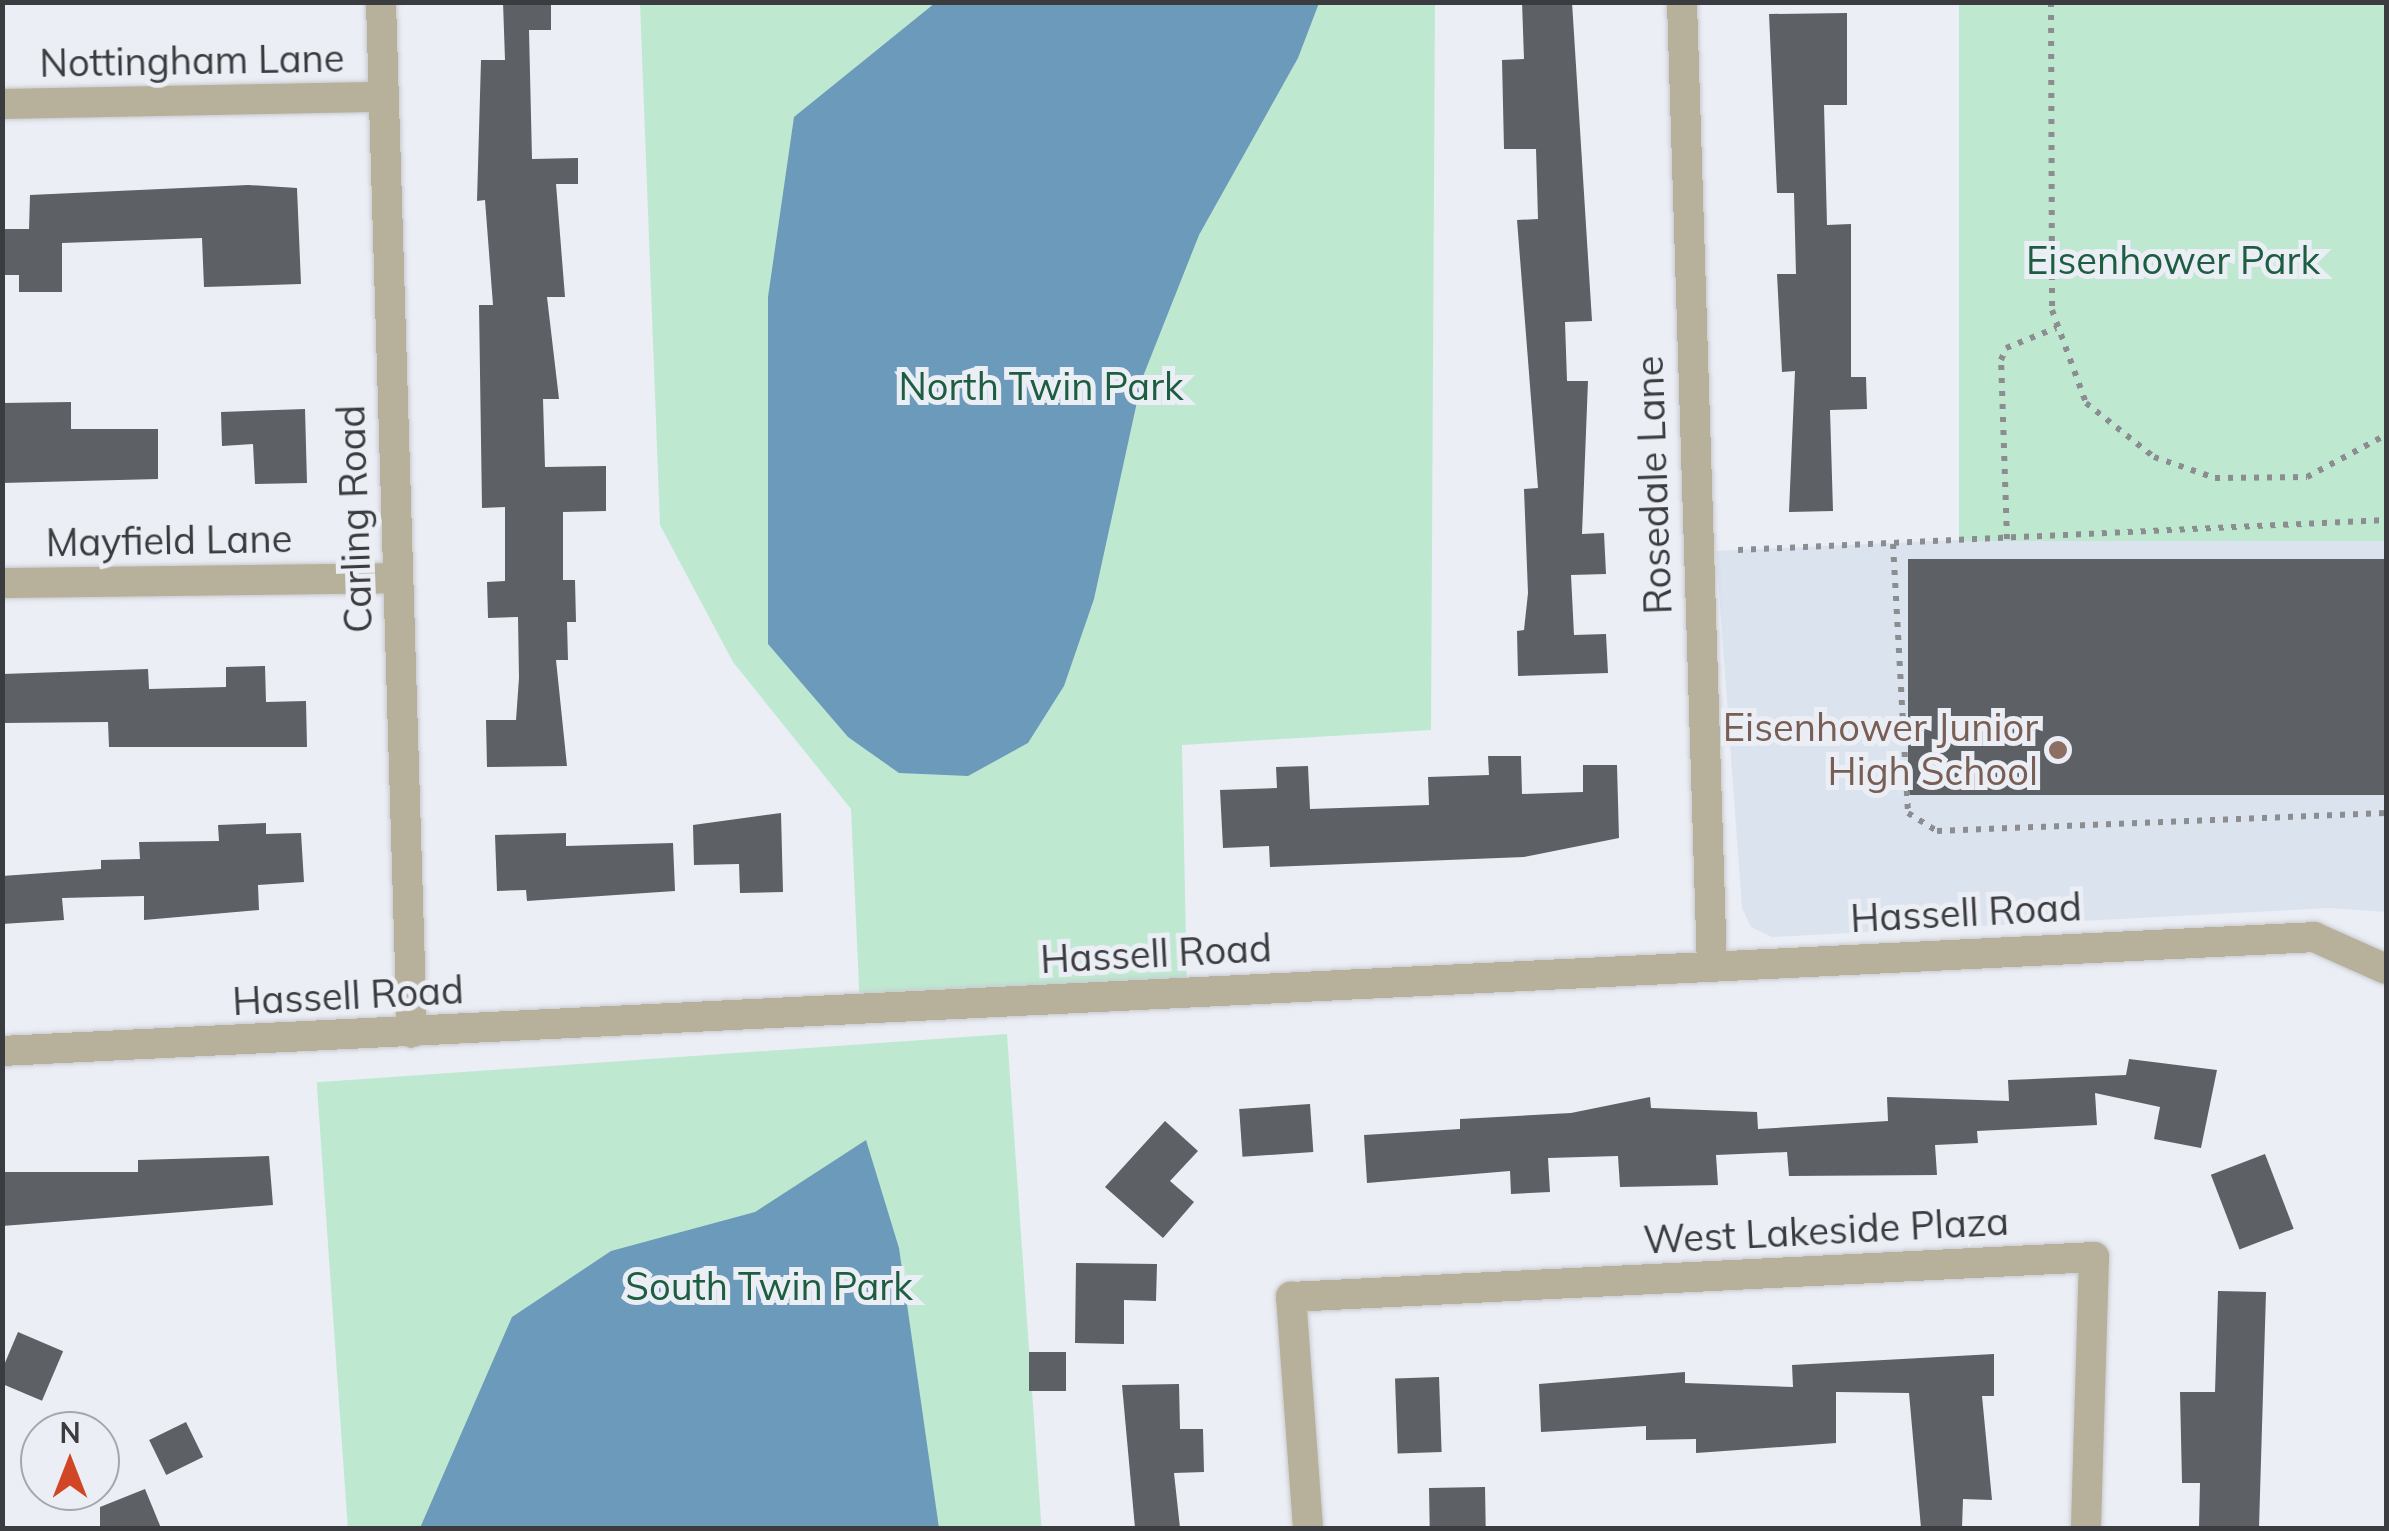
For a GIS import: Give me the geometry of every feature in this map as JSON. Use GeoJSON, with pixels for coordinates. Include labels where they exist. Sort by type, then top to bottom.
{"type":"FeatureCollection","features":[{"type":"Feature","properties":{"kind":"street","name":"Carling Road"},"geometry":{"type":"LineString","coordinates":[[381,2],[412,1034]]}},
{"type":"Feature","properties":{"kind":"street","name":"Rosedale Lane"},"geometry":{"type":"LineString","coordinates":[[1682,2],[1712,964]]}},
{"type":"Feature","properties":{"kind":"street","name":"Nottingham Lane"},"geometry":{"type":"LineString","coordinates":[[2,104],[382,98]]}},
{"type":"Feature","properties":{"kind":"street","name":"Mayfield Lane"},"geometry":{"type":"LineString","coordinates":[[2,583],[396,578]]}},
{"type":"Feature","properties":{"kind":"street","name":"Hassell Road"},"geometry":{"type":"LineString","coordinates":[[2,1051],[412,1034],[1712,964],[2314,936],[2382,960],[2386,969]]}},
{"type":"Feature","properties":{"kind":"street","name":"West Lakeside Plaza"},"geometry":{"type":"LineString","coordinates":[[1308,1528],[1291,1297],[2094,1257],[2086,1528]]}},
{"type":"Feature","properties":{"kind":"path"},"geometry":{"type":"LineString","coordinates":[[2052,2],[2056,328],[2086,403],[2154,457],[2215,478],[2307,477],[2386,435]]}},
{"type":"Feature","properties":{"kind":"path"},"geometry":{"type":"LineString","coordinates":[[2007,539],[2001,360],[2006,348],[2056,328]]}},
{"type":"Feature","properties":{"kind":"path"},"geometry":{"type":"LineString","coordinates":[[1738,550],[2386,520]]}},
{"type":"Feature","properties":{"kind":"path"},"geometry":{"type":"LineString","coordinates":[[1894,544],[1908,813],[1937,832],[2386,813]]}},
{"type":"Feature","properties":{"kind":"shaded area","name":"Eisenhower Junior High School"},"geometry":{"type":"Polygon","coordinates":[[[2386,520],[2386,912],[2329,908],[1772,937],[1751,927],[1742,908],[1716,551],[2386,520]]]}},
{"type":"Feature","properties":{"kind":"green space","name":"North Twin Park"},"geometry":{"type":"Polygon","coordinates":[[[640,3],[1435,3],[1431,730],[1182,745],[1187,992],[860,1009],[851,809],[733,662],[660,525],[640,3]]]}},
{"type":"Feature","properties":{"kind":"green space","name":"Eisenhower Park"},"geometry":{"type":"Polygon","coordinates":[[[1959,3],[2386,3],[2386,541],[1959,541],[1959,3]]]}},
{"type":"Feature","properties":{"kind":"green space","name":"South Twin Park"},"geometry":{"type":"Polygon","coordinates":[[[1007,1034],[1042,1528],[348,1528],[317,1082],[1007,1034]]]}},
{"type":"Feature","properties":{"kind":"water"},"geometry":{"type":"Polygon","coordinates":[[[935,3],[1319,3],[1298,58],[1199,235],[1142,379],[1094,599],[1064,686],[1028,743],[968,776],[899,773],[848,737],[768,644],[768,297],[794,117],[935,3]]]}},
{"type":"Feature","properties":{"kind":"water"},"geometry":{"type":"Polygon","coordinates":[[[866,1140],[899,1248],[939,1528],[420,1528],[512,1317],[611,1251],[755,1212],[866,1140]]]}},
{"type":"Feature","properties":{"kind":"building"},"geometry":{"type":"Polygon","coordinates":[[[503,2],[551,2],[551,30],[529,30],[532,159],[578,158],[578,184],[556,184],[565,297],[547,297],[559,399],[543,399],[545,467],[606,466],[606,511],[563,512],[563,580],[575,580],[576,622],[567,622],[568,660],[556,660],[567,766],[487,767],[486,720],[516,720],[519,678],[518,617],[488,618],[487,582],[505,581],[505,507],[482,508],[479,305],[493,305],[485,200],[477,201],[481,60],[505,60],[503,2]]]}},
{"type":"Feature","properties":{"kind":"building"},"geometry":{"type":"Polygon","coordinates":[[[1522,2],[1572,2],[1592,321],[1565,322],[1567,381],[1588,381],[1582,534],[1604,533],[1606,574],[1571,575],[1574,635],[1606,634],[1608,673],[1518,676],[1517,631],[1524,630],[1528,593],[1524,489],[1538,488],[1517,220],[1538,219],[1536,149],[1504,149],[1502,60],[1524,59],[1522,2]]]}},
{"type":"Feature","properties":{"kind":"building"},"geometry":{"type":"Polygon","coordinates":[[[1847,13],[1847,105],[1824,105],[1827,225],[1851,224],[1851,377],[1866,377],[1867,409],[1830,410],[1833,511],[1789,512],[1795,371],[1782,372],[1777,274],[1796,274],[1794,193],[1777,193],[1769,14],[1847,13]]]}},
{"type":"Feature","properties":{"kind":"building"},"geometry":{"type":"Polygon","coordinates":[[[248,185],[297,188],[301,284],[204,287],[202,238],[62,243],[62,292],[19,292],[19,275],[2,275],[2,229],[29,229],[30,195],[248,185]]]}},
{"type":"Feature","properties":{"kind":"building"},"geometry":{"type":"Polygon","coordinates":[[[71,402],[71,429],[158,429],[158,479],[2,483],[2,403],[71,402]]]}},
{"type":"Feature","properties":{"kind":"building"},"geometry":{"type":"Polygon","coordinates":[[[305,409],[307,483],[255,484],[253,444],[222,446],[221,412],[305,409]]]}},
{"type":"Feature","properties":{"kind":"building"},"geometry":{"type":"Polygon","coordinates":[[[1908,559],[2384,559],[2384,795],[1908,795],[1908,559]]]}},
{"type":"Feature","properties":{"kind":"building"},"geometry":{"type":"Polygon","coordinates":[[[265,666],[266,702],[306,701],[307,747],[109,747],[108,722],[3,723],[3,674],[148,669],[149,689],[226,687],[226,667],[265,666]]]}},
{"type":"Feature","properties":{"kind":"building"},"geometry":{"type":"Polygon","coordinates":[[[1488,756],[1521,756],[1522,794],[1583,792],[1583,765],[1617,765],[1619,838],[1524,857],[1270,867],[1269,846],[1223,848],[1220,790],[1277,788],[1276,767],[1308,766],[1310,809],[1429,805],[1428,777],[1489,775],[1488,756]]]}},
{"type":"Feature","properties":{"kind":"building"},"geometry":{"type":"Polygon","coordinates":[[[781,813],[783,892],[740,893],[739,864],[694,865],[693,825],[781,813]]]}},
{"type":"Feature","properties":{"kind":"building"},"geometry":{"type":"Polygon","coordinates":[[[266,823],[266,834],[301,833],[304,882],[258,885],[259,910],[144,920],[144,896],[62,898],[64,920],[2,924],[2,876],[101,869],[101,860],[140,859],[139,842],[219,841],[218,825],[266,823]]]}},
{"type":"Feature","properties":{"kind":"building"},"geometry":{"type":"Polygon","coordinates":[[[566,833],[566,846],[673,843],[675,891],[527,901],[526,890],[497,891],[495,835],[566,833]]]}},
{"type":"Feature","properties":{"kind":"building"},"geometry":{"type":"Polygon","coordinates":[[[2129,1059],[2217,1070],[2201,1148],[2154,1139],[2160,1107],[2095,1093],[2097,1125],[1977,1131],[1978,1143],[1935,1145],[1937,1175],[1789,1176],[1787,1152],[1716,1155],[1718,1185],[1620,1187],[1618,1156],[1548,1158],[1550,1192],[1511,1194],[1510,1171],[1367,1183],[1364,1135],[1460,1129],[1460,1119],[1571,1113],[1650,1097],[1651,1108],[1757,1112],[1758,1129],[1888,1121],[1887,1097],[2009,1101],[2008,1080],[2126,1075],[2129,1059]]]}},
{"type":"Feature","properties":{"kind":"building"},"geometry":{"type":"Polygon","coordinates":[[[1310,1104],[1313,1152],[1243,1157],[1239,1109],[1310,1104]]]}},
{"type":"Feature","properties":{"kind":"building"},"geometry":{"type":"Polygon","coordinates":[[[1165,1121],[1198,1151],[1170,1181],[1194,1202],[1163,1238],[1105,1187],[1165,1121]]]}},
{"type":"Feature","properties":{"kind":"building"},"geometry":{"type":"Polygon","coordinates":[[[2265,1154],[2294,1229],[2240,1249],[2211,1175],[2265,1154]]]}},
{"type":"Feature","properties":{"kind":"building"},"geometry":{"type":"Polygon","coordinates":[[[269,1156],[273,1205],[2,1226],[2,1172],[138,1172],[138,1160],[269,1156]]]}},
{"type":"Feature","properties":{"kind":"building"},"geometry":{"type":"Polygon","coordinates":[[[1076,1263],[1157,1264],[1156,1301],[1124,1300],[1124,1344],[1075,1343],[1076,1263]]]}},
{"type":"Feature","properties":{"kind":"building"},"geometry":{"type":"Polygon","coordinates":[[[2218,1291],[2266,1292],[2259,1528],[2199,1528],[2200,1483],[2182,1483],[2180,1392],[2215,1392],[2218,1291]]]}},
{"type":"Feature","properties":{"kind":"building"},"geometry":{"type":"Polygon","coordinates":[[[18,1332],[63,1351],[42,1401],[2,1384],[2,1370],[18,1332]]]}},
{"type":"Feature","properties":{"kind":"building"},"geometry":{"type":"Polygon","coordinates":[[[1029,1352],[1066,1352],[1066,1391],[1029,1391],[1029,1352]]]}},
{"type":"Feature","properties":{"kind":"building"},"geometry":{"type":"Polygon","coordinates":[[[1994,1354],[1994,1396],[1982,1396],[1992,1500],[1963,1499],[1962,1528],[1921,1528],[1909,1393],[1836,1392],[1836,1443],[1696,1453],[1696,1439],[1646,1440],[1646,1426],[1541,1432],[1539,1384],[1685,1372],[1685,1383],[1793,1387],[1792,1365],[1994,1354]]]}},
{"type":"Feature","properties":{"kind":"building"},"geometry":{"type":"Polygon","coordinates":[[[1439,1377],[1442,1452],[1398,1453],[1395,1379],[1439,1377]]]}},
{"type":"Feature","properties":{"kind":"building"},"geometry":{"type":"Polygon","coordinates":[[[1179,1384],[1180,1429],[1203,1429],[1204,1472],[1174,1473],[1180,1528],[1135,1528],[1122,1385],[1179,1384]]]}},
{"type":"Feature","properties":{"kind":"building"},"geometry":{"type":"Polygon","coordinates":[[[186,1422],[203,1457],[166,1475],[149,1440],[186,1422]]]}},
{"type":"Feature","properties":{"kind":"building"},"geometry":{"type":"Polygon","coordinates":[[[1485,1487],[1486,1528],[1430,1528],[1429,1488],[1485,1487]]]}},
{"type":"Feature","properties":{"kind":"building"},"geometry":{"type":"Polygon","coordinates":[[[145,1489],[161,1528],[100,1528],[100,1511],[120,1511],[120,1499],[145,1489]]]}},
{"type":"Feature","properties":{"kind":"place","name":"Eisenhower Junior High School"},"geometry":{"type":"Point","coordinates":[2058,750]}}]}
